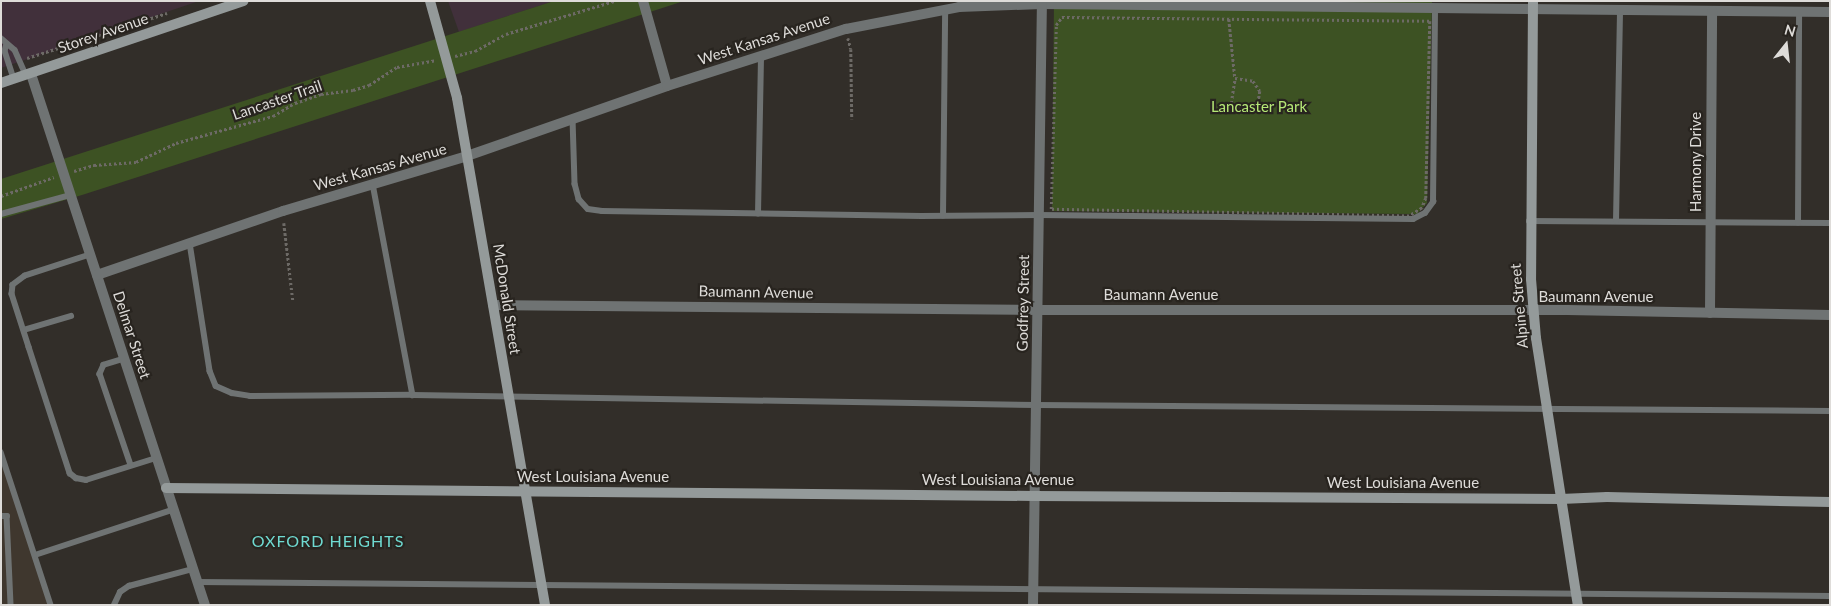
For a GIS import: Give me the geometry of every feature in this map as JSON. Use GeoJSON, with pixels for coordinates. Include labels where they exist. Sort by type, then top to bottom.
{"type":"FeatureCollection","features":[{"type":"Feature","properties":{"kind":"street","name":"Storey Avenue"},"geometry":{"type":"LineString","coordinates":[[1,83],[243,1]]}},
{"type":"Feature","properties":{"kind":"street","name":"McDonald Street"},"geometry":{"type":"LineString","coordinates":[[430,1],[454,80],[545,605]]}},
{"type":"Feature","properties":{"kind":"street"},"geometry":{"type":"LineString","coordinates":[[643,1],[667,86]]}},
{"type":"Feature","properties":{"kind":"street","name":"West Kansas Avenue"},"geometry":{"type":"LineString","coordinates":[[97,275],[283,211],[467,156],[667,86],[846,29],[946,9],[1042,2],[1435,8],[1532,5],[1620,10],[1830,12]]}},
{"type":"Feature","properties":{"kind":"street","name":"Godfrey Street"},"geometry":{"type":"LineString","coordinates":[[1033,605],[1042,2]]}},
{"type":"Feature","properties":{"kind":"street","name":"Alpine Street"},"geometry":{"type":"LineString","coordinates":[[1532,5],[1529,221],[1533,312],[1577,600]]}},
{"type":"Feature","properties":{"kind":"street","name":"Harmony Drive"},"geometry":{"type":"LineString","coordinates":[[1710,313],[1712,11]]}},
{"type":"Feature","properties":{"kind":"street","name":"Delmar Street"},"geometry":{"type":"LineString","coordinates":[[28,74],[64,174],[172,510],[205,605]]}},
{"type":"Feature","properties":{"kind":"street","name":"Baumann Avenue"},"geometry":{"type":"LineString","coordinates":[[493,305],[1830,315]]}},
{"type":"Feature","properties":{"kind":"street","name":"West Louisiana Avenue"},"geometry":{"type":"LineString","coordinates":[[166,488],[1034,496],[1607,497],[1830,502]]}},
{"type":"Feature","properties":{"kind":"lane"},"geometry":{"type":"LineString","coordinates":[[573,119],[575,184],[579,199],[588,209],[758,214],[1413,219],[1425,214],[1433,202],[1435,8]]}},
{"type":"Feature","properties":{"kind":"lane"},"geometry":{"type":"LineString","coordinates":[[943,216],[946,9]]}},
{"type":"Feature","properties":{"kind":"lane"},"geometry":{"type":"LineString","coordinates":[[1616,222],[1620,10]]}},
{"type":"Feature","properties":{"kind":"lane"},"geometry":{"type":"LineString","coordinates":[[1798,223],[1799,12]]}},
{"type":"Feature","properties":{"kind":"lane"},"geometry":{"type":"LineString","coordinates":[[1,38],[15,50],[28,74]]}},
{"type":"Feature","properties":{"kind":"lane"},"geometry":{"type":"LineString","coordinates":[[7,44],[5,51],[14,79]]}},
{"type":"Feature","properties":{"kind":"lane"},"geometry":{"type":"LineString","coordinates":[[758,214],[760,56]]}},
{"type":"Feature","properties":{"kind":"lane"},"geometry":{"type":"LineString","coordinates":[[373,184],[413,394]]}},
{"type":"Feature","properties":{"kind":"lane"},"geometry":{"type":"LineString","coordinates":[[1,214],[71,195]]}},
{"type":"Feature","properties":{"kind":"lane"},"geometry":{"type":"LineString","coordinates":[[1529,221],[1830,223]]}},
{"type":"Feature","properties":{"kind":"lane"},"geometry":{"type":"LineString","coordinates":[[190,243],[210,371],[216,386],[232,393],[250,396],[413,394],[1036,405],[1830,411]]}},
{"type":"Feature","properties":{"kind":"lane"},"geometry":{"type":"LineString","coordinates":[[90,255],[25,276],[13,285],[12,294],[70,473],[76,478],[86,480],[156,458]]}},
{"type":"Feature","properties":{"kind":"lane"},"geometry":{"type":"LineString","coordinates":[[24,330],[71,316]]}},
{"type":"Feature","properties":{"kind":"lane"},"geometry":{"type":"LineString","coordinates":[[124,359],[104,365],[100,374],[131,465]]}},
{"type":"Feature","properties":{"kind":"lane"},"geometry":{"type":"LineString","coordinates":[[1,452],[51,605]]}},
{"type":"Feature","properties":{"kind":"lane"},"geometry":{"type":"LineString","coordinates":[[35,555],[172,510]]}},
{"type":"Feature","properties":{"kind":"lane"},"geometry":{"type":"LineString","coordinates":[[1,516],[7,516],[11,605]]}},
{"type":"Feature","properties":{"kind":"lane"},"geometry":{"type":"LineString","coordinates":[[114,605],[120,592],[129,586],[193,569]]}},
{"type":"Feature","properties":{"kind":"lane"},"geometry":{"type":"LineString","coordinates":[[198,582],[1033,590],[1577,600],[1830,596]]}},
{"type":"Feature","properties":{"kind":"path","name":"Lancaster Trail"},"geometry":{"type":"LineString","coordinates":[[1,196],[94,165],[136,162],[176,143],[274,116],[295,103],[321,94],[353,90],[369,85],[397,67],[474,51],[506,34],[614,1]]}},
{"type":"Feature","properties":{"kind":"path"},"geometry":{"type":"LineString","coordinates":[[21,59],[168,13]]}},
{"type":"Feature","properties":{"kind":"path"},"geometry":{"type":"LineString","coordinates":[[1062,17],[1229,18],[1430,21],[1426,198],[1422,208],[1409,216],[1051,210],[1056,25],[1062,17]]}},
{"type":"Feature","properties":{"kind":"path"},"geometry":{"type":"LineString","coordinates":[[1229,18],[1235,78],[1231,103],[1239,112],[1258,103],[1260,91],[1253,81],[1235,78]]}},
{"type":"Feature","properties":{"kind":"path"},"geometry":{"type":"LineString","coordinates":[[846,29],[850,49],[852,119]]}},
{"type":"Feature","properties":{"kind":"path"},"geometry":{"type":"LineString","coordinates":[[283,211],[293,301]]}},
{"type":"Feature","properties":{"kind":"shaded area"},"geometry":{"type":"Polygon","coordinates":[[[1,1],[199,1],[1,68],[1,1]]]}},
{"type":"Feature","properties":{"kind":"shaded area"},"geometry":{"type":"Polygon","coordinates":[[[448,1],[554,1],[459,32],[448,1]]]}},
{"type":"Feature","properties":{"kind":"shaded area"},"geometry":{"type":"Polygon","coordinates":[[[1,447],[28,529],[53,605],[1,605],[1,447]]]}},
{"type":"Feature","properties":{"kind":"green space"},"geometry":{"type":"Polygon","coordinates":[[[554,1],[684,1],[82,195],[1,219],[1,179],[554,1]]]}},
{"type":"Feature","properties":{"kind":"green space","name":"Lancaster Park"},"geometry":{"type":"Polygon","coordinates":[[[1054,1],[1432,1],[1427,203],[1417,214],[1052,211],[1054,1]]]}},
{"type":"Feature","properties":{"kind":"district","name":"OXFORD HEIGHTS"},"geometry":{"type":"Point","coordinates":[328,541]}}]}
